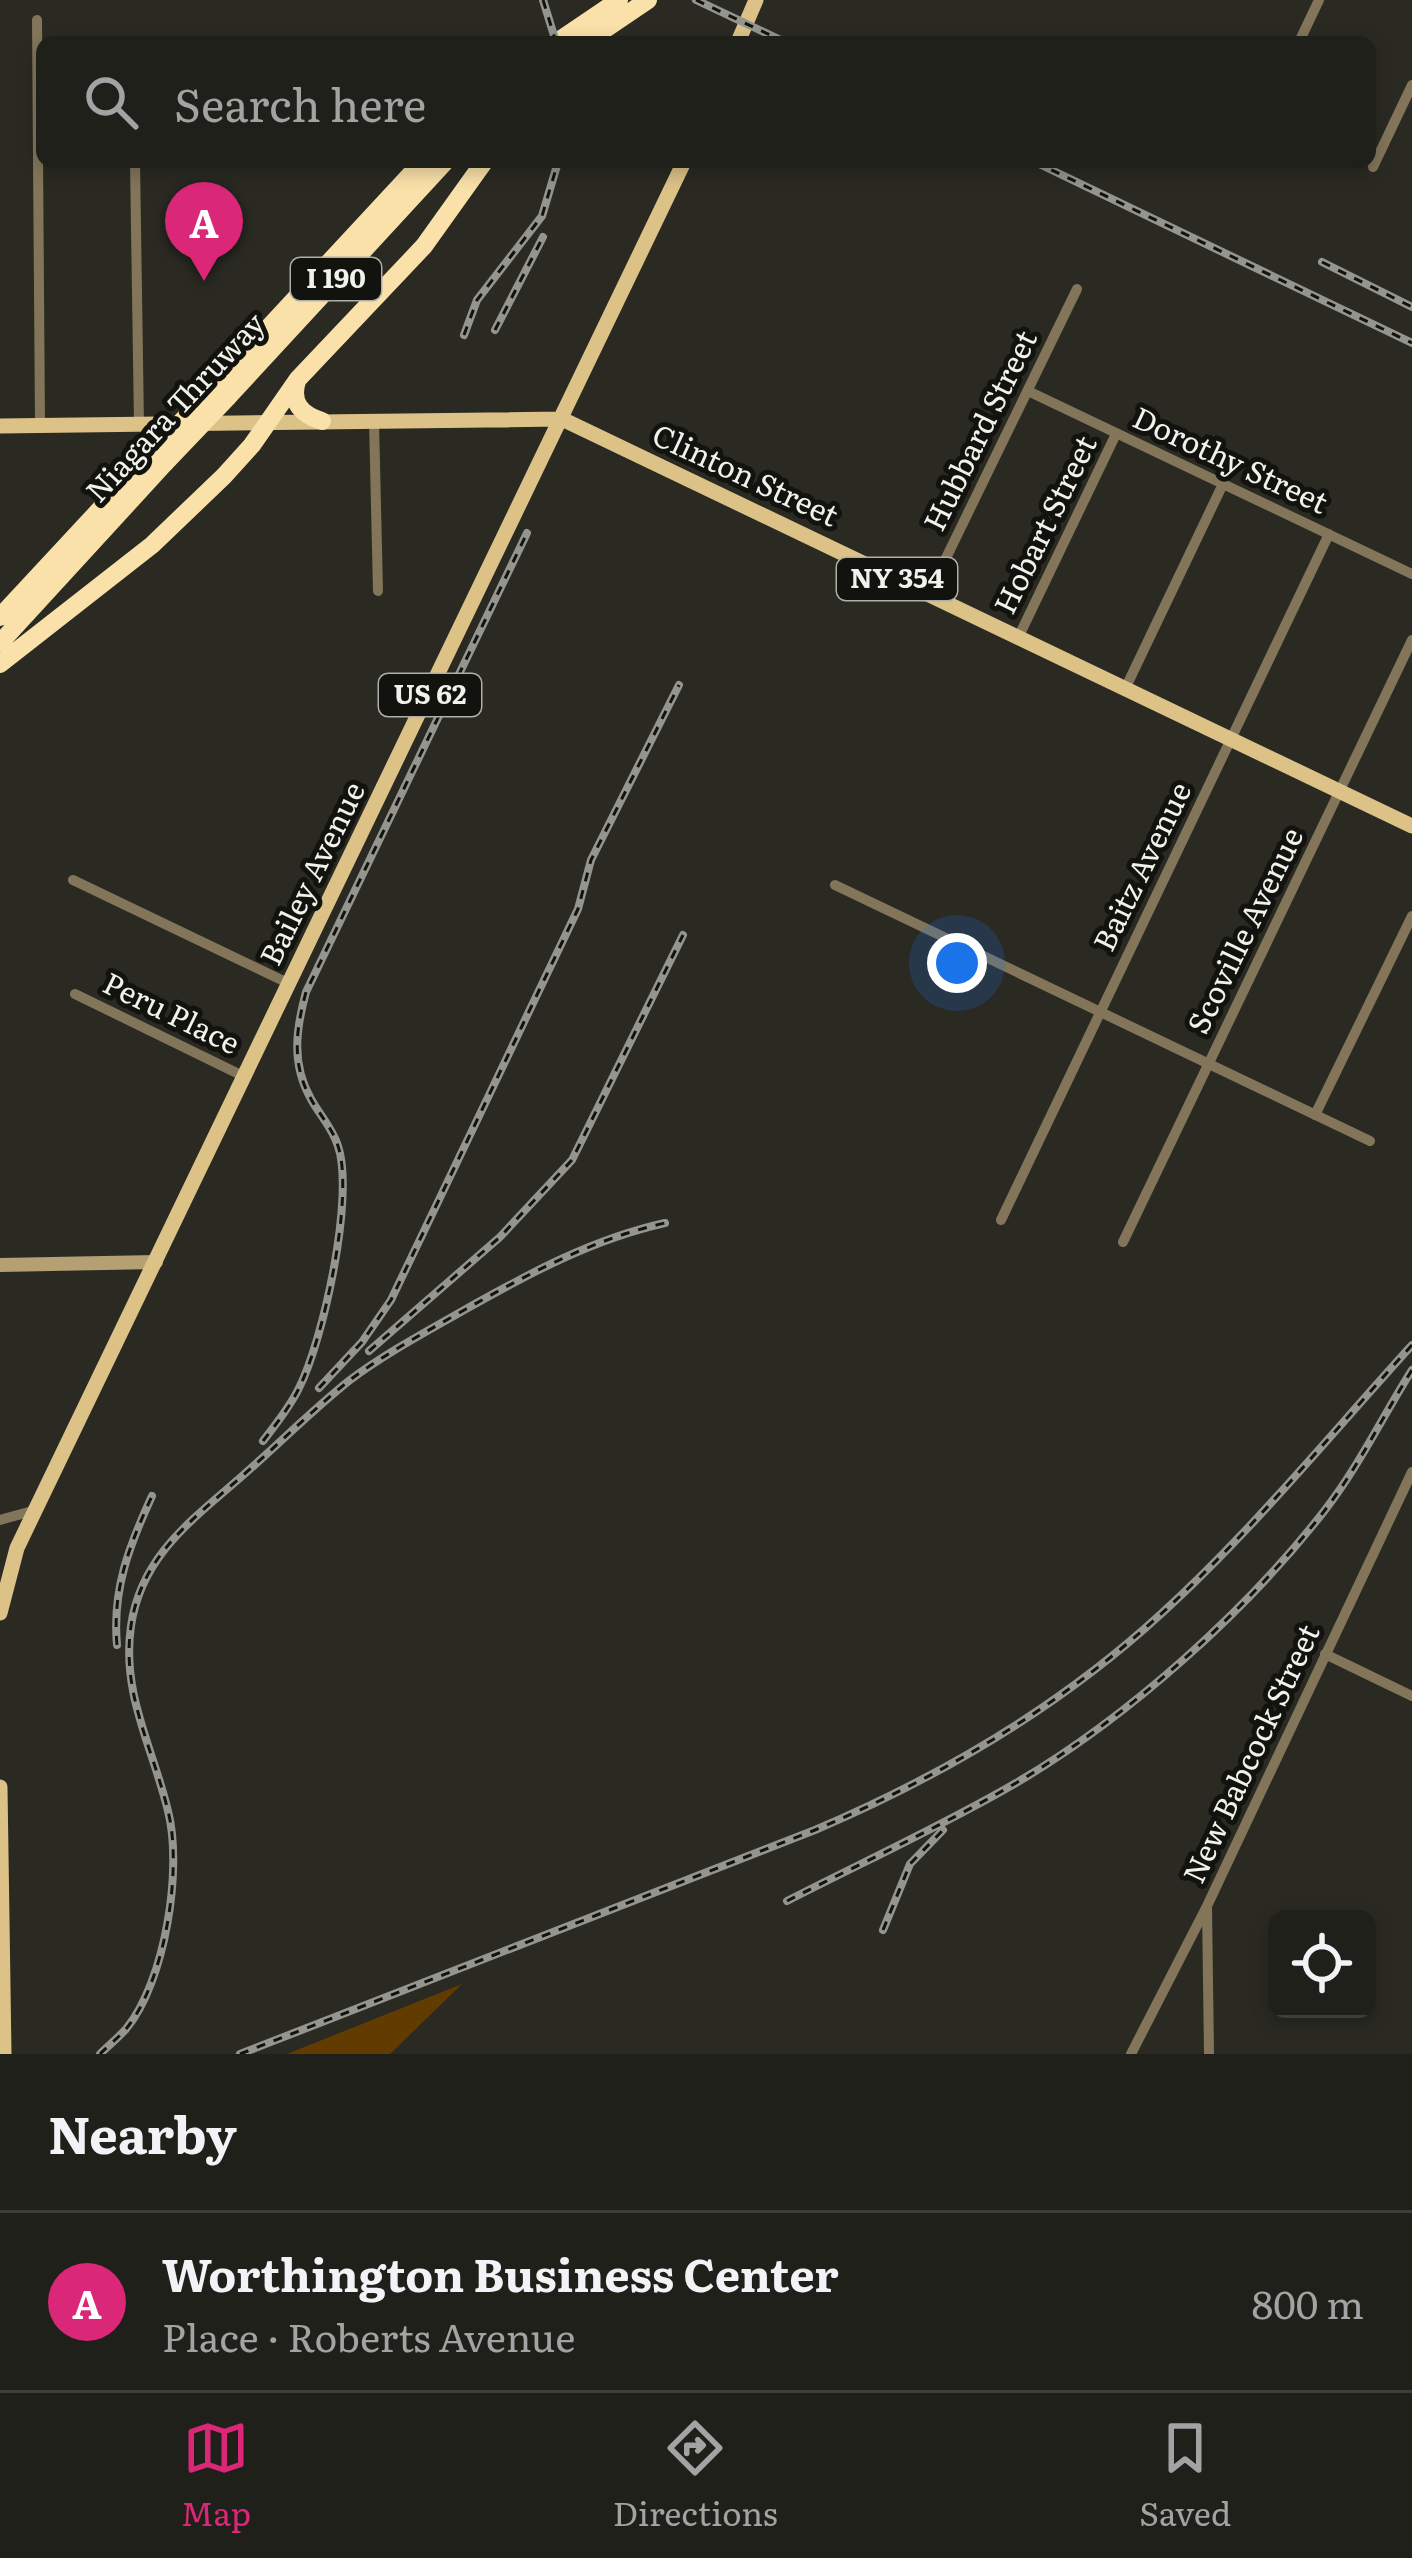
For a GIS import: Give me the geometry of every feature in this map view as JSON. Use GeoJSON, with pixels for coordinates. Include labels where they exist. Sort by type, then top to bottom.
{"type":"FeatureCollection","features":[{"type":"Feature","properties":{"kind":"highway"},"geometry":{"type":"LineString","coordinates":[[566,36],[619,0]]}},
{"type":"Feature","properties":{"kind":"highway"},"geometry":{"type":"LineString","coordinates":[[595,36],[648,0]]}},
{"type":"Feature","properties":{"kind":"highway","name":"Niagara Thruway"},"geometry":{"type":"LineString","coordinates":[[0,617],[416,168]]}},
{"type":"Feature","properties":{"kind":"highway","name":"Niagara Thruway"},"geometry":{"type":"LineString","coordinates":[[0,643],[440,168]]}},
{"type":"Feature","properties":{"kind":"highway"},"geometry":{"type":"LineString","coordinates":[[0,664],[169,530],[252,445],[298,379],[424,246],[480,168]]}},
{"type":"Feature","properties":{"kind":"highway"},"geometry":{"type":"LineString","coordinates":[[298,379],[295,401],[301,412],[322,421]]}},
{"type":"Feature","properties":{"kind":"main road"},"geometry":{"type":"LineString","coordinates":[[741,36],[756,0]]}},
{"type":"Feature","properties":{"kind":"main road","name":"Bailey Avenue"},"geometry":{"type":"LineString","coordinates":[[0,1613],[17,1548],[680,168]]}},
{"type":"Feature","properties":{"kind":"main road","name":"Clinton Street"},"geometry":{"type":"LineString","coordinates":[[0,426],[562,419],[1412,826]]}},
{"type":"Feature","properties":{"kind":"main road"},"geometry":{"type":"LineString","coordinates":[[0,1787],[4,2054]]}},
{"type":"Feature","properties":{"kind":"street"},"geometry":{"type":"LineString","coordinates":[[1302,36],[1319,0]]}},
{"type":"Feature","properties":{"kind":"street"},"geometry":{"type":"LineString","coordinates":[[37,20],[37,36]]}},
{"type":"Feature","properties":{"kind":"street"},"geometry":{"type":"LineString","coordinates":[[1376,161],[1412,85]]}},
{"type":"Feature","properties":{"kind":"street"},"geometry":{"type":"LineString","coordinates":[[40,168],[40,425]]}},
{"type":"Feature","properties":{"kind":"street"},"geometry":{"type":"LineString","coordinates":[[135,168],[139,424]]}},
{"type":"Feature","properties":{"kind":"street","name":"Hubbard Street"},"geometry":{"type":"LineString","coordinates":[[928,595],[1077,289]]}},
{"type":"Feature","properties":{"kind":"street","name":"Dorothy Street"},"geometry":{"type":"LineString","coordinates":[[1028,391],[1412,574]]}},
{"type":"Feature","properties":{"kind":"street"},"geometry":{"type":"LineString","coordinates":[[374,421],[378,591]]}},
{"type":"Feature","properties":{"kind":"street","name":"Hobart Street"},"geometry":{"type":"LineString","coordinates":[[1018,638],[1116,434]]}},
{"type":"Feature","properties":{"kind":"street"},"geometry":{"type":"LineString","coordinates":[[1125,689],[1223,484]]}},
{"type":"Feature","properties":{"kind":"street","name":"Baitz Avenue"},"geometry":{"type":"LineString","coordinates":[[1000,1220],[1329,534]]}},
{"type":"Feature","properties":{"kind":"street","name":"Scoville Avenue"},"geometry":{"type":"LineString","coordinates":[[1123,1242],[1412,640]]}},
{"type":"Feature","properties":{"kind":"street"},"geometry":{"type":"LineString","coordinates":[[73,880],[290,984]]}},
{"type":"Feature","properties":{"kind":"street"},"geometry":{"type":"LineString","coordinates":[[835,885],[1370,1142]]}},
{"type":"Feature","properties":{"kind":"street"},"geometry":{"type":"LineString","coordinates":[[1315,1114],[1412,916]]}},
{"type":"Feature","properties":{"kind":"street","name":"Peru Place"},"geometry":{"type":"LineString","coordinates":[[75,994],[245,1077]]}},
{"type":"Feature","properties":{"kind":"street"},"geometry":{"type":"LineString","coordinates":[[0,1265],[156,1262]]}},
{"type":"Feature","properties":{"kind":"street","name":"New Babcock Street"},"geometry":{"type":"LineString","coordinates":[[1131,2054],[1207,1906],[1412,1472]]}},
{"type":"Feature","properties":{"kind":"street"},"geometry":{"type":"LineString","coordinates":[[0,1520],[36,1510]]}},
{"type":"Feature","properties":{"kind":"street"},"geometry":{"type":"LineString","coordinates":[[1325,1654],[1412,1696]]}},
{"type":"Feature","properties":{"kind":"street"},"geometry":{"type":"LineString","coordinates":[[1207,1906],[1209,2054]]}},
{"type":"Feature","properties":{"kind":"shaded area"},"geometry":{"type":"Polygon","coordinates":[[[462,1984],[390,2054],[287,2054],[462,1984]]]}},
{"type":"Feature","properties":{"kind":"railway"},"geometry":{"type":"LineString","coordinates":[[543,0],[554,36]]}},
{"type":"Feature","properties":{"kind":"railway"},"geometry":{"type":"LineString","coordinates":[[696,0],[772,36]]}},
{"type":"Feature","properties":{"kind":"railway"},"geometry":{"type":"LineString","coordinates":[[464,335],[477,300],[542,216],[556,168]]}},
{"type":"Feature","properties":{"kind":"railway"},"geometry":{"type":"LineString","coordinates":[[1047,168],[1412,343]]}},
{"type":"Feature","properties":{"kind":"railway"},"geometry":{"type":"LineString","coordinates":[[495,330],[543,237]]}},
{"type":"Feature","properties":{"kind":"railway"},"geometry":{"type":"LineString","coordinates":[[1322,262],[1412,307]]}},
{"type":"Feature","properties":{"kind":"railway"},"geometry":{"type":"LineString","coordinates":[[263,1441],[291,1402],[308,1366],[339,1232],[342,1169],[338,1146],[305,1086],[298,1060],[306,992],[527,533]]}},
{"type":"Feature","properties":{"kind":"railway"},"geometry":{"type":"LineString","coordinates":[[319,1388],[362,1342],[391,1300],[578,909],[591,860],[679,685]]}},
{"type":"Feature","properties":{"kind":"railway"},"geometry":{"type":"LineString","coordinates":[[369,1351],[500,1237],[572,1160],[683,935]]}},
{"type":"Feature","properties":{"kind":"railway"},"geometry":{"type":"LineString","coordinates":[[100,2054],[140,2009],[160,1955],[172,1893],[168,1811],[130,1674],[131,1626],[157,1559],[205,1509],[336,1391],[378,1361],[538,1270],[613,1238],[665,1223]]}},
{"type":"Feature","properties":{"kind":"railway"},"geometry":{"type":"LineString","coordinates":[[240,2054],[815,1830],[908,1787],[998,1736],[1083,1679],[1195,1582],[1412,1345]]}},
{"type":"Feature","properties":{"kind":"railway"},"geometry":{"type":"LineString","coordinates":[[787,1901],[1016,1783],[1142,1695],[1222,1624],[1294,1548],[1360,1458],[1412,1370]]}},
{"type":"Feature","properties":{"kind":"railway"},"geometry":{"type":"LineString","coordinates":[[117,1645],[124,1569],[152,1496]]}},
{"type":"Feature","properties":{"kind":"railway"},"geometry":{"type":"LineString","coordinates":[[883,1930],[910,1864],[943,1830]]}},
{"type":"Feature","properties":{"kind":"place","name":"Worthington Business Center"},"geometry":{"type":"Point","coordinates":[204,281]}}]}
